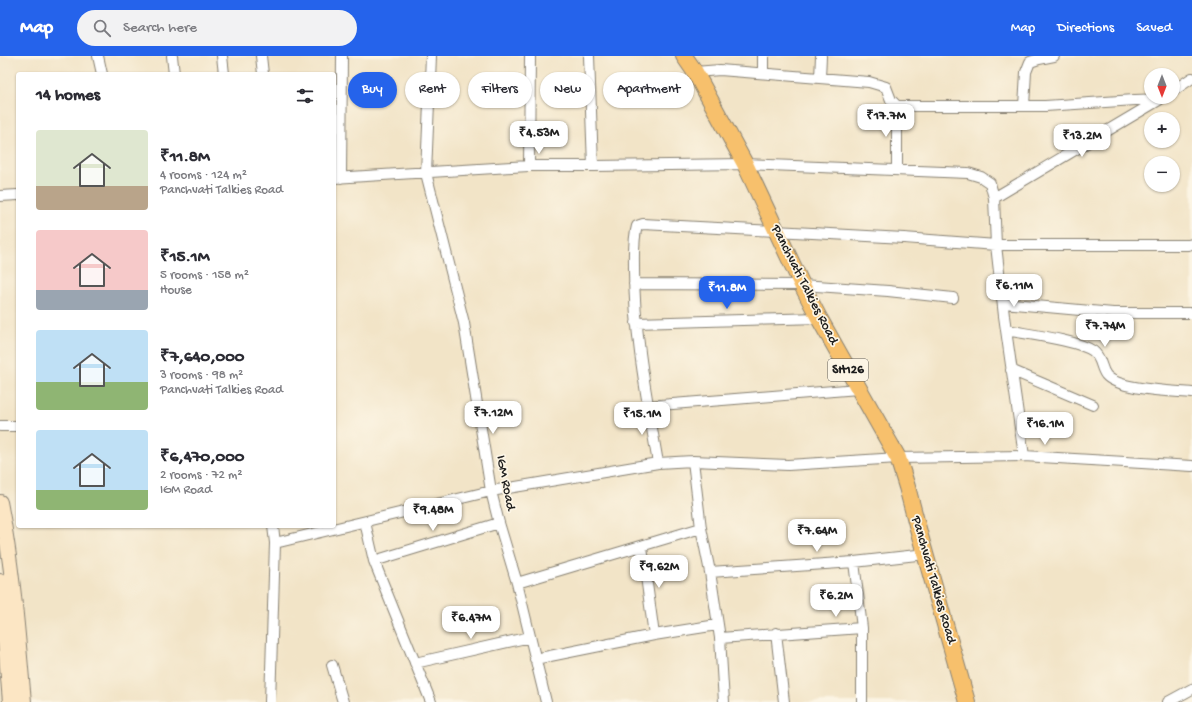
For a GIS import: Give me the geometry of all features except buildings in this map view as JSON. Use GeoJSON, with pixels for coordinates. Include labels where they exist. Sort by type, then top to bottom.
{"type":"FeatureCollection","features":[{"type":"Feature","properties":{"kind":"main road","name":"Panchvati Talkies Road"},"geometry":{"type":"LineString","coordinates":[[690,61],[745,164],[802,286],[858,389],[898,458],[967,702]]}},
{"type":"Feature","properties":{"kind":"main road"},"geometry":{"type":"LineString","coordinates":[[0,502],[14,586],[24,702]]}},
{"type":"Feature","properties":{"kind":"main road"},"geometry":{"type":"LineString","coordinates":[[0,581],[10,702]]}},
{"type":"Feature","properties":{"kind":"street"},"geometry":{"type":"LineString","coordinates":[[98,56],[102,72]]}},
{"type":"Feature","properties":{"kind":"street"},"geometry":{"type":"LineString","coordinates":[[172,56],[174,72]]}},
{"type":"Feature","properties":{"kind":"street"},"geometry":{"type":"LineString","coordinates":[[222,56],[224,72]]}},
{"type":"Feature","properties":{"kind":"street"},"geometry":{"type":"LineString","coordinates":[[261,56],[263,72]]}},
{"type":"Feature","properties":{"kind":"street"},"geometry":{"type":"LineString","coordinates":[[342,56],[338,178],[529,166],[745,164],[897,169],[968,173],[981,177],[990,183],[994,198],[996,245],[1011,370],[1024,456]]}},
{"type":"Feature","properties":{"kind":"street","name":"IGM Road"},"geometry":{"type":"LineString","coordinates":[[431,56],[426,173],[464,323],[491,491],[499,523],[518,582],[546,702]]}},
{"type":"Feature","properties":{"kind":"street"},"geometry":{"type":"LineString","coordinates":[[529,166],[530,56]]}},
{"type":"Feature","properties":{"kind":"street"},"geometry":{"type":"LineString","coordinates":[[589,56],[593,166]]}},
{"type":"Feature","properties":{"kind":"street"},"geometry":{"type":"LineString","coordinates":[[763,56],[763,73]]}},
{"type":"Feature","properties":{"kind":"street"},"geometry":{"type":"LineString","coordinates":[[820,56],[820,78]]}},
{"type":"Feature","properties":{"kind":"street"},"geometry":{"type":"LineString","coordinates":[[1024,106],[1026,72],[1030,62],[1054,56]]}},
{"type":"Feature","properties":{"kind":"street"},"geometry":{"type":"LineString","coordinates":[[690,61],[720,70],[869,82],[886,87],[891,100],[897,106],[1024,106],[1144,99]]}},
{"type":"Feature","properties":{"kind":"street"},"geometry":{"type":"LineString","coordinates":[[1180,87],[1192,80]]}},
{"type":"Feature","properties":{"kind":"street"},"geometry":{"type":"LineString","coordinates":[[994,198],[1152,104]]}},
{"type":"Feature","properties":{"kind":"street"},"geometry":{"type":"LineString","coordinates":[[897,106],[897,169]]}},
{"type":"Feature","properties":{"kind":"street"},"geometry":{"type":"LineString","coordinates":[[0,196],[16,195]]}},
{"type":"Feature","properties":{"kind":"street"},"geometry":{"type":"LineString","coordinates":[[658,463],[636,323],[634,235],[637,226],[644,224],[904,238],[996,245],[1192,244]]}},
{"type":"Feature","properties":{"kind":"street"},"geometry":{"type":"LineString","coordinates":[[634,284],[802,286],[888,291],[953,298]]}},
{"type":"Feature","properties":{"kind":"street"},"geometry":{"type":"LineString","coordinates":[[1003,303],[1113,313],[1192,314]]}},
{"type":"Feature","properties":{"kind":"street"},"geometry":{"type":"LineString","coordinates":[[636,323],[819,318]]}},
{"type":"Feature","properties":{"kind":"street"},"geometry":{"type":"LineString","coordinates":[[1006,330],[1073,343],[1092,350],[1100,359],[1106,375],[1118,383],[1155,390],[1192,392]]}},
{"type":"Feature","properties":{"kind":"street"},"geometry":{"type":"LineString","coordinates":[[1011,370],[1094,405]]}},
{"type":"Feature","properties":{"kind":"street"},"geometry":{"type":"LineString","coordinates":[[648,406],[858,389]]}},
{"type":"Feature","properties":{"kind":"street"},"geometry":{"type":"LineString","coordinates":[[0,426],[16,426]]}},
{"type":"Feature","properties":{"kind":"street"},"geometry":{"type":"LineString","coordinates":[[275,543],[491,491],[658,463],[693,461],[788,465],[898,458],[1024,456],[1192,466]]}},
{"type":"Feature","properties":{"kind":"street"},"geometry":{"type":"LineString","coordinates":[[693,461],[701,528],[710,572],[720,638],[724,702]]}},
{"type":"Feature","properties":{"kind":"street"},"geometry":{"type":"LineString","coordinates":[[365,522],[374,561],[431,702]]}},
{"type":"Feature","properties":{"kind":"street"},"geometry":{"type":"LineString","coordinates":[[374,561],[499,523]]}},
{"type":"Feature","properties":{"kind":"street"},"geometry":{"type":"LineString","coordinates":[[270,702],[275,543],[273,528]]}},
{"type":"Feature","properties":{"kind":"street"},"geometry":{"type":"LineString","coordinates":[[518,582],[701,528]]}},
{"type":"Feature","properties":{"kind":"street"},"geometry":{"type":"LineString","coordinates":[[642,546],[654,635]]}},
{"type":"Feature","properties":{"kind":"street"},"geometry":{"type":"LineString","coordinates":[[710,572],[854,562],[926,554]]}},
{"type":"Feature","properties":{"kind":"street"},"geometry":{"type":"LineString","coordinates":[[854,562],[862,628],[862,702]]}},
{"type":"Feature","properties":{"kind":"street"},"geometry":{"type":"LineString","coordinates":[[535,659],[654,635],[717,625]]}},
{"type":"Feature","properties":{"kind":"street"},"geometry":{"type":"LineString","coordinates":[[720,638],[862,628]]}},
{"type":"Feature","properties":{"kind":"street"},"geometry":{"type":"LineString","coordinates":[[776,633],[784,702]]}},
{"type":"Feature","properties":{"kind":"street"},"geometry":{"type":"LineString","coordinates":[[415,663],[530,638]]}},
{"type":"Feature","properties":{"kind":"street"},"geometry":{"type":"LineString","coordinates":[[332,665],[343,702]]}},
{"type":"Feature","properties":{"kind":"street"},"geometry":{"type":"LineString","coordinates":[[1168,702],[1192,689]]}}]}
